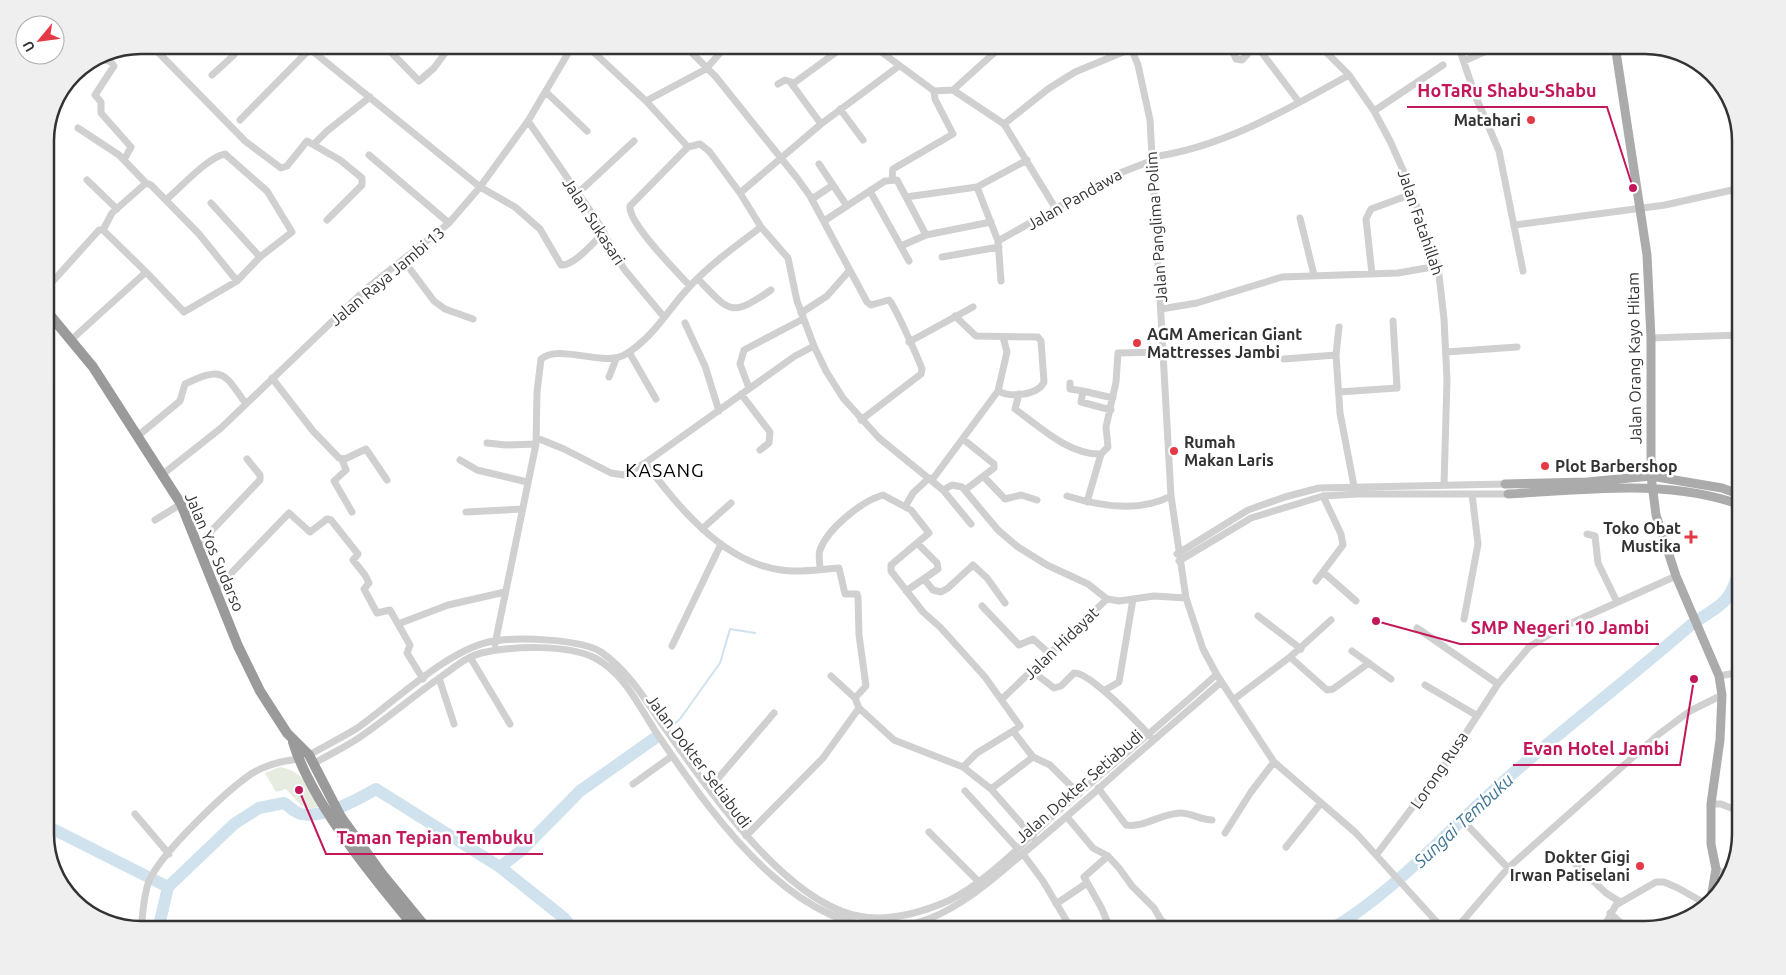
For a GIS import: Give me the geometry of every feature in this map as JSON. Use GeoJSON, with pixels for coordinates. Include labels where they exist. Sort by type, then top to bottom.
{"type":"FeatureCollection","features":[{"type":"Feature","properties":{"kind":"highway","name":"Jalan Yos Sudarso"},"geometry":{"type":"LineString","coordinates":[[54,320],[93,367],[181,504],[215,590],[260,690],[293,741],[311,759]]}},
{"type":"Feature","properties":{"kind":"highway","name":"Jalan Yos Sudarso"},"geometry":{"type":"LineString","coordinates":[[293,741],[300,763],[325,797]]}},
{"type":"Feature","properties":{"kind":"highway","name":"Jalan Dokter Setiabudi"},"geometry":{"type":"LineString","coordinates":[[300,763],[311,759]]}},
{"type":"Feature","properties":{"kind":"highway"},"geometry":{"type":"LineString","coordinates":[[311,759],[325,797],[338,819],[410,921]]}},
{"type":"Feature","properties":{"kind":"highway"},"geometry":{"type":"LineString","coordinates":[[378,876],[420,921]]}},
{"type":"Feature","properties":{"kind":"main road","name":"Jalan Orang Kayo Hitam"},"geometry":{"type":"LineString","coordinates":[[1616,54],[1647,255],[1651,338],[1651,476],[1654,487],[1656,515],[1676,576],[1719,676],[1722,695],[1720,740],[1711,804],[1711,844],[1716,869],[1712,890]]}},
{"type":"Feature","properties":{"kind":"main road"},"geometry":{"type":"LineString","coordinates":[[1508,494],[1524,488],[1651,476],[1722,488],[1732,492]]}},
{"type":"Feature","properties":{"kind":"main road"},"geometry":{"type":"LineString","coordinates":[[1506,484],[1524,488],[1654,487],[1705,495],[1732,502]]}},
{"type":"Feature","properties":{"kind":"street"},"geometry":{"type":"LineString","coordinates":[[160,54],[245,141],[281,168],[287,166],[305,142],[314,144],[340,160],[363,180],[362,185],[326,220]]}},
{"type":"Feature","properties":{"kind":"street"},"geometry":{"type":"LineString","coordinates":[[212,75],[234,54]]}},
{"type":"Feature","properties":{"kind":"street"},"geometry":{"type":"LineString","coordinates":[[317,54],[480,188],[516,206],[540,230],[560,265],[566,265],[582,255],[604,232]]}},
{"type":"Feature","properties":{"kind":"street"},"geometry":{"type":"LineString","coordinates":[[393,54],[419,81],[434,68],[444,54]]}},
{"type":"Feature","properties":{"kind":"street","name":"Jalan Raya Jambi 13"},"geometry":{"type":"LineString","coordinates":[[162,474],[221,428],[366,289],[450,223],[480,188],[528,121],[569,54]]}},
{"type":"Feature","properties":{"kind":"street"},"geometry":{"type":"LineString","coordinates":[[596,54],[646,101],[688,147]]}},
{"type":"Feature","properties":{"kind":"street"},"geometry":{"type":"LineString","coordinates":[[692,54],[716,78],[812,199],[867,302],[871,305],[889,300],[893,303],[922,369],[921,374],[861,420]]}},
{"type":"Feature","properties":{"kind":"street"},"geometry":{"type":"LineString","coordinates":[[646,101],[706,69],[719,54]]}},
{"type":"Feature","properties":{"kind":"street"},"geometry":{"type":"LineString","coordinates":[[791,83],[833,54]]}},
{"type":"Feature","properties":{"kind":"street"},"geometry":{"type":"LineString","coordinates":[[884,54],[934,90],[953,90],[1004,124],[1056,209]]}},
{"type":"Feature","properties":{"kind":"street"},"geometry":{"type":"LineString","coordinates":[[953,90],[993,54]]}},
{"type":"Feature","properties":{"kind":"street"},"geometry":{"type":"LineString","coordinates":[[1004,124],[1048,89],[1075,72],[1114,54]]}},
{"type":"Feature","properties":{"kind":"street","name":"Jalan Panglima Polim"},"geometry":{"type":"LineString","coordinates":[[1133,54],[1147,104],[1171,496],[1178,558],[1186,598],[1204,650],[1216,675],[1274,762],[1377,854],[1436,921]]}},
{"type":"Feature","properties":{"kind":"street"},"geometry":{"type":"LineString","coordinates":[[1234,54],[1236,59],[1242,60],[1248,54]]}},
{"type":"Feature","properties":{"kind":"street"},"geometry":{"type":"LineString","coordinates":[[1263,54],[1299,102]]}},
{"type":"Feature","properties":{"kind":"street","name":"Jalan Fatahillah"},"geometry":{"type":"LineString","coordinates":[[1329,54],[1350,74],[1374,111],[1390,141],[1412,194],[1438,266],[1442,282],[1446,352],[1444,485]]}},
{"type":"Feature","properties":{"kind":"street"},"geometry":{"type":"LineString","coordinates":[[1461,54],[1499,151],[1523,271]]}},
{"type":"Feature","properties":{"kind":"street"},"geometry":{"type":"LineString","coordinates":[[1464,61],[1480,54]]}},
{"type":"Feature","properties":{"kind":"street"},"geometry":{"type":"LineString","coordinates":[[240,120],[304,55]]}},
{"type":"Feature","properties":{"kind":"street"},"geometry":{"type":"LineString","coordinates":[[106,60],[114,66],[95,95],[101,102],[100,112],[131,147],[124,160]]}},
{"type":"Feature","properties":{"kind":"street"},"geometry":{"type":"LineString","coordinates":[[1374,111],[1443,65]]}},
{"type":"Feature","properties":{"kind":"street"},"geometry":{"type":"LineString","coordinates":[[740,193],[821,124],[899,66]]}},
{"type":"Feature","properties":{"kind":"street","name":"Jalan Pandawa"},"geometry":{"type":"LineString","coordinates":[[942,256],[998,244],[1117,174],[1151,159],[1229,135],[1299,102],[1350,74]]}},
{"type":"Feature","properties":{"kind":"street"},"geometry":{"type":"LineString","coordinates":[[778,84],[785,80],[791,83],[821,124]]}},
{"type":"Feature","properties":{"kind":"street"},"geometry":{"type":"LineString","coordinates":[[892,179],[893,168],[953,134],[935,99],[934,90]]}},
{"type":"Feature","properties":{"kind":"street"},"geometry":{"type":"LineString","coordinates":[[546,92],[587,131]]}},
{"type":"Feature","properties":{"kind":"street"},"geometry":{"type":"LineString","coordinates":[[314,144],[327,131],[370,97]]}},
{"type":"Feature","properties":{"kind":"street"},"geometry":{"type":"LineString","coordinates":[[840,109],[863,140]]}},
{"type":"Feature","properties":{"kind":"street","name":"Jalan Sukasari"},"geometry":{"type":"LineString","coordinates":[[528,121],[604,232],[628,275],[664,317]]}},
{"type":"Feature","properties":{"kind":"street"},"geometry":{"type":"LineString","coordinates":[[78,128],[124,160],[146,183],[151,185],[199,234],[237,281]]}},
{"type":"Feature","properties":{"kind":"street"},"geometry":{"type":"LineString","coordinates":[[577,194],[634,141]]}},
{"type":"Feature","properties":{"kind":"street"},"geometry":{"type":"LineString","coordinates":[[690,286],[664,258],[629,212],[630,206],[638,196],[688,147],[700,144],[704,146],[740,193],[761,227],[788,258],[802,316],[814,346],[833,384],[861,420],[879,438],[943,490],[971,524]]}},
{"type":"Feature","properties":{"kind":"street"},"geometry":{"type":"LineString","coordinates":[[103,230],[146,272],[182,312],[237,281],[260,257],[289,236],[292,229],[267,191],[225,154],[219,156],[166,200]]}},
{"type":"Feature","properties":{"kind":"street"},"geometry":{"type":"LineString","coordinates":[[368,155],[450,223]]}},
{"type":"Feature","properties":{"kind":"street"},"geometry":{"type":"LineString","coordinates":[[906,197],[977,187],[1027,160]]}},
{"type":"Feature","properties":{"kind":"street"},"geometry":{"type":"LineString","coordinates":[[819,164],[847,206]]}},
{"type":"Feature","properties":{"kind":"street"},"geometry":{"type":"LineString","coordinates":[[824,221],[892,179],[897,180],[926,236]]}},
{"type":"Feature","properties":{"kind":"street"},"geometry":{"type":"LineString","coordinates":[[87,180],[117,209]]}},
{"type":"Feature","properties":{"kind":"street"},"geometry":{"type":"LineString","coordinates":[[54,280],[99,230],[103,230],[117,209],[146,183]]}},
{"type":"Feature","properties":{"kind":"street"},"geometry":{"type":"LineString","coordinates":[[812,199],[833,185]]}},
{"type":"Feature","properties":{"kind":"street"},"geometry":{"type":"LineString","coordinates":[[977,187],[998,244],[1001,281]]}},
{"type":"Feature","properties":{"kind":"street"},"geometry":{"type":"LineString","coordinates":[[1515,225],[1641,209],[1732,190]]}},
{"type":"Feature","properties":{"kind":"street"},"geometry":{"type":"LineString","coordinates":[[870,191],[910,262]]}},
{"type":"Feature","properties":{"kind":"street"},"geometry":{"type":"LineString","coordinates":[[1372,274],[1366,219],[1372,209],[1412,194]]}},
{"type":"Feature","properties":{"kind":"street"},"geometry":{"type":"LineString","coordinates":[[211,203],[260,257]]}},
{"type":"Feature","properties":{"kind":"street"},"geometry":{"type":"LineString","coordinates":[[1300,218],[1314,275]]}},
{"type":"Feature","properties":{"kind":"street"},"geometry":{"type":"LineString","coordinates":[[901,246],[926,236],[991,222]]}},
{"type":"Feature","properties":{"kind":"street"},"geometry":{"type":"LineString","coordinates":[[496,651],[494,640],[536,441],[537,392],[541,359],[546,355],[576,354],[616,359],[629,352],[652,334],[690,286],[761,227]]}},
{"type":"Feature","properties":{"kind":"street"},"geometry":{"type":"LineString","coordinates":[[404,261],[434,301],[445,309],[473,320]]}},
{"type":"Feature","properties":{"kind":"street"},"geometry":{"type":"LineString","coordinates":[[1161,309],[1196,303],[1282,276],[1398,273],[1438,266]]}},
{"type":"Feature","properties":{"kind":"street"},"geometry":{"type":"LineString","coordinates":[[750,388],[740,364],[744,350],[802,316],[828,296],[849,271]]}},
{"type":"Feature","properties":{"kind":"street"},"geometry":{"type":"LineString","coordinates":[[71,340],[146,272]]}},
{"type":"Feature","properties":{"kind":"street"},"geometry":{"type":"LineString","coordinates":[[698,279],[720,302],[732,309],[742,308],[771,290]]}},
{"type":"Feature","properties":{"kind":"street"},"geometry":{"type":"LineString","coordinates":[[909,342],[973,307]]}},
{"type":"Feature","properties":{"kind":"street"},"geometry":{"type":"LineString","coordinates":[[955,316],[976,336],[1003,338],[1038,336],[1041,341],[1044,382],[1037,391],[1018,394],[1006,394],[998,391]]}},
{"type":"Feature","properties":{"kind":"street"},"geometry":{"type":"LineString","coordinates":[[1339,392],[1397,388],[1393,320]]}},
{"type":"Feature","properties":{"kind":"street"},"geometry":{"type":"LineString","coordinates":[[685,324],[705,366],[719,411]]}},
{"type":"Feature","properties":{"kind":"street"},"geometry":{"type":"LineString","coordinates":[[1339,327],[1336,355],[1340,414],[1354,486]]}},
{"type":"Feature","properties":{"kind":"street"},"geometry":{"type":"LineString","coordinates":[[1651,338],[1732,335]]}},
{"type":"Feature","properties":{"kind":"street"},"geometry":{"type":"LineString","coordinates":[[905,506],[913,493],[930,479],[963,439],[998,391],[1007,352],[1003,338]]}},
{"type":"Feature","properties":{"kind":"street"},"geometry":{"type":"LineString","coordinates":[[487,443],[506,445],[536,441],[620,476],[628,474],[795,356],[814,346]]}},
{"type":"Feature","properties":{"kind":"street"},"geometry":{"type":"LineString","coordinates":[[1446,352],[1517,347]]}},
{"type":"Feature","properties":{"kind":"street"},"geometry":{"type":"LineString","coordinates":[[629,352],[656,399]]}},
{"type":"Feature","properties":{"kind":"street"},"geometry":{"type":"LineString","coordinates":[[1088,502],[1102,454],[1108,447],[1106,427],[1113,398],[1118,353],[1163,352]]}},
{"type":"Feature","properties":{"kind":"street"},"geometry":{"type":"LineString","coordinates":[[1284,359],[1336,355]]}},
{"type":"Feature","properties":{"kind":"street"},"geometry":{"type":"LineString","coordinates":[[609,377],[616,359]]}},
{"type":"Feature","properties":{"kind":"street"},"geometry":{"type":"LineString","coordinates":[[138,435],[180,401],[185,384],[211,374],[220,373],[225,376],[246,404]]}},
{"type":"Feature","properties":{"kind":"street"},"geometry":{"type":"LineString","coordinates":[[272,378],[313,431],[342,460],[346,470],[334,481],[352,512]]}},
{"type":"Feature","properties":{"kind":"street"},"geometry":{"type":"LineString","coordinates":[[1070,383],[1070,389],[1113,398]]}},
{"type":"Feature","properties":{"kind":"street"},"geometry":{"type":"LineString","coordinates":[[1083,391],[1081,402],[1110,410]]}},
{"type":"Feature","properties":{"kind":"street"},"geometry":{"type":"LineString","coordinates":[[741,394],[770,432],[771,439],[769,443],[760,450]]}},
{"type":"Feature","properties":{"kind":"street"},"geometry":{"type":"LineString","coordinates":[[1018,394],[1015,409],[1067,445],[1086,452],[1102,454]]}},
{"type":"Feature","properties":{"kind":"street"},"geometry":{"type":"LineString","coordinates":[[963,439],[994,464],[994,468],[984,477],[965,490]]}},
{"type":"Feature","properties":{"kind":"street"},"geometry":{"type":"LineString","coordinates":[[342,460],[366,449],[387,480]]}},
{"type":"Feature","properties":{"kind":"street"},"geometry":{"type":"LineString","coordinates":[[197,546],[260,480],[260,475],[247,459]]}},
{"type":"Feature","properties":{"kind":"street"},"geometry":{"type":"LineString","coordinates":[[460,460],[477,470],[526,482]]}},
{"type":"Feature","properties":{"kind":"street"},"geometry":{"type":"LineString","coordinates":[[645,463],[670,495],[702,529],[721,544],[757,563],[779,570],[840,568],[845,594],[857,594],[858,597],[859,635],[866,686],[855,698]]}},
{"type":"Feature","properties":{"kind":"street"},"geometry":{"type":"LineString","coordinates":[[984,477],[1005,499],[1021,495],[1037,500]]}},
{"type":"Feature","properties":{"kind":"street"},"geometry":{"type":"LineString","coordinates":[[1178,558],[1234,523],[1248,510],[1285,497],[1320,488],[1506,484]]}},
{"type":"Feature","properties":{"kind":"street"},"geometry":{"type":"LineString","coordinates":[[943,490],[952,485],[957,485],[965,490],[1007,539],[1047,565],[1088,584],[1107,599]]}},
{"type":"Feature","properties":{"kind":"street"},"geometry":{"type":"LineString","coordinates":[[1464,619],[1478,544],[1472,494]]}},
{"type":"Feature","properties":{"kind":"street"},"geometry":{"type":"LineString","coordinates":[[1234,523],[1323,496],[1508,494]]}},
{"type":"Feature","properties":{"kind":"street"},"geometry":{"type":"LineString","coordinates":[[820,569],[820,551],[837,525],[854,510],[883,495],[911,510],[929,533],[890,568],[892,575],[922,612],[940,627],[1002,699],[1020,726],[977,754],[963,766]]}},
{"type":"Feature","properties":{"kind":"street"},"geometry":{"type":"LineString","coordinates":[[1066,496],[1088,502],[1132,506],[1149,504],[1171,496]]}},
{"type":"Feature","properties":{"kind":"street"},"geometry":{"type":"LineString","coordinates":[[1316,581],[1343,545],[1341,534],[1323,496]]}},
{"type":"Feature","properties":{"kind":"street"},"geometry":{"type":"LineString","coordinates":[[1285,497],[1290,506]]}},
{"type":"Feature","properties":{"kind":"street"},"geometry":{"type":"LineString","coordinates":[[702,529],[732,503]]}},
{"type":"Feature","properties":{"kind":"street"},"geometry":{"type":"LineString","coordinates":[[154,520],[181,504]]}},
{"type":"Feature","properties":{"kind":"street"},"geometry":{"type":"LineString","coordinates":[[466,512],[522,509]]}},
{"type":"Feature","properties":{"kind":"street"},"geometry":{"type":"LineString","coordinates":[[215,590],[288,513],[310,532],[328,518],[358,554],[353,560],[365,574],[369,583],[364,589],[377,613],[390,610],[410,645],[407,653],[423,679]]}},
{"type":"Feature","properties":{"kind":"street"},"geometry":{"type":"LineString","coordinates":[[1587,534],[1595,536],[1598,563],[1617,602]]}},
{"type":"Feature","properties":{"kind":"street"},"geometry":{"type":"LineString","coordinates":[[672,646],[721,544]]}},
{"type":"Feature","properties":{"kind":"street"},"geometry":{"type":"LineString","coordinates":[[906,591],[934,573],[938,565],[918,544]]}},
{"type":"Feature","properties":{"kind":"street"},"geometry":{"type":"LineString","coordinates":[[924,579],[933,590],[941,592],[973,565],[987,578],[1005,603]]}},
{"type":"Feature","properties":{"kind":"street"},"geometry":{"type":"LineString","coordinates":[[1323,572],[1356,601]]}},
{"type":"Feature","properties":{"kind":"street","name":"Lorong Rusa"},"geometry":{"type":"LineString","coordinates":[[1377,854],[1449,759],[1498,684],[1529,647],[1543,637],[1676,576]]}},
{"type":"Feature","properties":{"kind":"street"},"geometry":{"type":"LineString","coordinates":[[398,624],[448,605],[505,592]]}},
{"type":"Feature","properties":{"kind":"street","name":"Jalan Hidayat"},"geometry":{"type":"LineString","coordinates":[[1002,699],[1107,599],[1119,601],[1154,596],[1186,598]]}},
{"type":"Feature","properties":{"kind":"street"},"geometry":{"type":"LineString","coordinates":[[1104,690],[1119,682],[1133,599]]}},
{"type":"Feature","properties":{"kind":"street"},"geometry":{"type":"LineString","coordinates":[[982,606],[1019,645],[1034,639],[1050,654]]}},
{"type":"Feature","properties":{"kind":"street"},"geometry":{"type":"LineString","coordinates":[[1258,616],[1301,650]]}},
{"type":"Feature","properties":{"kind":"street"},"geometry":{"type":"LineString","coordinates":[[1233,700],[1301,650],[1331,620]]}},
{"type":"Feature","properties":{"kind":"street"},"geometry":{"type":"LineString","coordinates":[[1417,628],[1498,684]]}},
{"type":"Feature","properties":{"kind":"street","name":"Jalan Dokter Setiabudi"},"geometry":{"type":"LineString","coordinates":[[311,759],[463,652],[494,640],[589,646],[615,667],[664,726],[709,790],[746,836],[797,884],[813,896],[852,914],[877,917],[907,915],[931,908],[981,884],[1038,842],[1152,738]]}},
{"type":"Feature","properties":{"kind":"street","name":"Jalan Dokter Setiabudi"},"geometry":{"type":"LineString","coordinates":[[311,759],[362,736],[438,678],[470,657],[496,651],[556,645]]}},
{"type":"Feature","properties":{"kind":"street"},"geometry":{"type":"LineString","coordinates":[[1352,651],[1391,679]]}},
{"type":"Feature","properties":{"kind":"street"},"geometry":{"type":"LineString","coordinates":[[470,657],[510,724]]}},
{"type":"Feature","properties":{"kind":"street"},"geometry":{"type":"LineString","coordinates":[[1290,657],[1327,690],[1333,689],[1369,663]]}},
{"type":"Feature","properties":{"kind":"street","name":"Jalan Dokter Setiabudi"},"geometry":{"type":"LineString","coordinates":[[615,667],[672,756],[711,808],[745,848],[772,874],[822,912],[846,921]]}},
{"type":"Feature","properties":{"kind":"street"},"geometry":{"type":"LineString","coordinates":[[1032,671],[1054,688],[1061,686],[1078,672],[1104,690],[1152,738],[1216,675]]}},
{"type":"Feature","properties":{"kind":"street"},"geometry":{"type":"LineString","coordinates":[[1719,676],[1732,674]]}},
{"type":"Feature","properties":{"kind":"street"},"geometry":{"type":"LineString","coordinates":[[831,676],[855,698],[859,708],[894,740],[963,766],[991,789],[1038,842]]}},
{"type":"Feature","properties":{"kind":"street"},"geometry":{"type":"LineString","coordinates":[[438,678],[454,724]]}},
{"type":"Feature","properties":{"kind":"street","name":"Jalan Dokter Setiabudi"},"geometry":{"type":"LineString","coordinates":[[923,921],[957,905],[1017,848],[1079,794],[1221,682]]}},
{"type":"Feature","properties":{"kind":"street"},"geometry":{"type":"LineString","coordinates":[[1425,685],[1476,715]]}},
{"type":"Feature","properties":{"kind":"street"},"geometry":{"type":"LineString","coordinates":[[1463,921],[1508,868],[1659,734],[1690,711],[1722,695]]}},
{"type":"Feature","properties":{"kind":"street"},"geometry":{"type":"LineString","coordinates":[[746,836],[823,758],[859,708]]}},
{"type":"Feature","properties":{"kind":"street"},"geometry":{"type":"LineString","coordinates":[[709,790],[774,714]]}},
{"type":"Feature","properties":{"kind":"street"},"geometry":{"type":"LineString","coordinates":[[356,728],[362,736]]}},
{"type":"Feature","properties":{"kind":"street"},"geometry":{"type":"LineString","coordinates":[[1013,731],[1033,757],[1050,765],[1079,794]]}},
{"type":"Feature","properties":{"kind":"street"},"geometry":{"type":"LineString","coordinates":[[633,784],[672,756]]}},
{"type":"Feature","properties":{"kind":"street"},"geometry":{"type":"LineString","coordinates":[[991,789],[1033,757]]}},
{"type":"Feature","properties":{"kind":"street"},"geometry":{"type":"LineString","coordinates":[[1225,833],[1251,792],[1274,762]]}},
{"type":"Feature","properties":{"kind":"street"},"geometry":{"type":"LineString","coordinates":[[142,921],[149,881],[158,866],[197,821],[251,774],[262,768],[300,763]]}},
{"type":"Feature","properties":{"kind":"street"},"geometry":{"type":"LineString","coordinates":[[1098,788],[1126,825],[1133,826],[1169,814],[1182,813],[1203,820],[1212,820]]}},
{"type":"Feature","properties":{"kind":"street"},"geometry":{"type":"LineString","coordinates":[[965,791],[1017,848]]}},
{"type":"Feature","properties":{"kind":"street"},"geometry":{"type":"LineString","coordinates":[[1286,847],[1321,802]]}},
{"type":"Feature","properties":{"kind":"street"},"geometry":{"type":"LineString","coordinates":[[1711,804],[1721,804],[1732,808]]}},
{"type":"Feature","properties":{"kind":"street"},"geometry":{"type":"LineString","coordinates":[[135,814],[169,854]]}},
{"type":"Feature","properties":{"kind":"street"},"geometry":{"type":"LineString","coordinates":[[1067,817],[1093,848],[1108,856],[1154,908],[1161,920]]}},
{"type":"Feature","properties":{"kind":"street"},"geometry":{"type":"LineString","coordinates":[[1468,826],[1508,868]]}},
{"type":"Feature","properties":{"kind":"street"},"geometry":{"type":"LineString","coordinates":[[929,832],[981,884]]}},
{"type":"Feature","properties":{"kind":"street"},"geometry":{"type":"LineString","coordinates":[[1023,854],[1066,921]]}},
{"type":"Feature","properties":{"kind":"street"},"geometry":{"type":"LineString","coordinates":[[1106,921],[1084,877],[1108,856]]}},
{"type":"Feature","properties":{"kind":"street"},"geometry":{"type":"LineString","coordinates":[[1573,862],[1606,894],[1620,902]]}},
{"type":"Feature","properties":{"kind":"street"},"geometry":{"type":"LineString","coordinates":[[1716,869],[1723,873]]}},
{"type":"Feature","properties":{"kind":"street"},"geometry":{"type":"LineString","coordinates":[[1056,904],[1087,882]]}},
{"type":"Feature","properties":{"kind":"street"},"geometry":{"type":"LineString","coordinates":[[1606,921],[1610,913],[1620,902],[1651,884],[1664,882],[1700,901]]}},
{"type":"Feature","properties":{"kind":"street"},"geometry":{"type":"LineString","coordinates":[[1610,913],[1619,921]]}},
{"type":"Feature","properties":{"kind":"street"},"geometry":{"type":"LineString","coordinates":[[877,917],[877,921]]}},
{"type":"Feature","properties":{"kind":"shaded area"},"geometry":{"type":"Polygon","coordinates":[[[280,767],[295,772],[300,776],[320,806],[314,808],[305,807],[286,789],[276,792],[265,773],[280,767]]]}},
{"type":"Feature","properties":{"kind":"waterway","name":"Sungai Tembuku"},"geometry":{"type":"LineString","coordinates":[[1344,921],[1399,879],[1526,762],[1692,624],[1725,601],[1732,589]]}},
{"type":"Feature","properties":{"kind":"waterway"},"geometry":{"type":"LineString","coordinates":[[669,728],[680,719],[720,663],[730,629],[755,633]]}},
{"type":"Feature","properties":{"kind":"waterway"},"geometry":{"type":"LineString","coordinates":[[500,867],[522,850],[580,791],[655,738]]}},
{"type":"Feature","properties":{"kind":"waterway","name":"Sungai Tembuku"},"geometry":{"type":"LineString","coordinates":[[160,921],[168,887],[234,824],[259,808],[284,803],[299,813],[319,814],[340,808],[376,789],[500,867],[566,921]]}},
{"type":"Feature","properties":{"kind":"waterway"},"geometry":{"type":"LineString","coordinates":[[54,830],[168,887]]}},
{"type":"Feature","properties":{"kind":"place","name":"Matahari"},"geometry":{"type":"Point","coordinates":[1531,120]}},
{"type":"Feature","properties":{"kind":"place","name":"HoTaRu Shabu-Shabu"},"geometry":{"type":"Point","coordinates":[1633,188]}},
{"type":"Feature","properties":{"kind":"place","name":"AGM American Giant Mattresses Jambi"},"geometry":{"type":"Point","coordinates":[1137,343]}},
{"type":"Feature","properties":{"kind":"place","name":"Rumah Makan Laris"},"geometry":{"type":"Point","coordinates":[1174,451]}},
{"type":"Feature","properties":{"kind":"place","name":"Plot Barbershop"},"geometry":{"type":"Point","coordinates":[1545,466]}},
{"type":"Feature","properties":{"kind":"place","name":"Toko Obat Mustika"},"geometry":{"type":"Point","coordinates":[1691,537]}},
{"type":"Feature","properties":{"kind":"place","name":"SMP Negeri 10 Jambi"},"geometry":{"type":"Point","coordinates":[1376,621]}},
{"type":"Feature","properties":{"kind":"place","name":"Evan Hotel Jambi"},"geometry":{"type":"Point","coordinates":[1694,679]}},
{"type":"Feature","properties":{"kind":"place","name":"Taman Tepian Tembuku"},"geometry":{"type":"Point","coordinates":[299,790]}},
{"type":"Feature","properties":{"kind":"place","name":"Dokter Gigi Irwan Patiselani"},"geometry":{"type":"Point","coordinates":[1640,866]}},
{"type":"Feature","properties":{"kind":"district","name":"KASANG"},"geometry":{"type":"Point","coordinates":[665,470]}}]}
